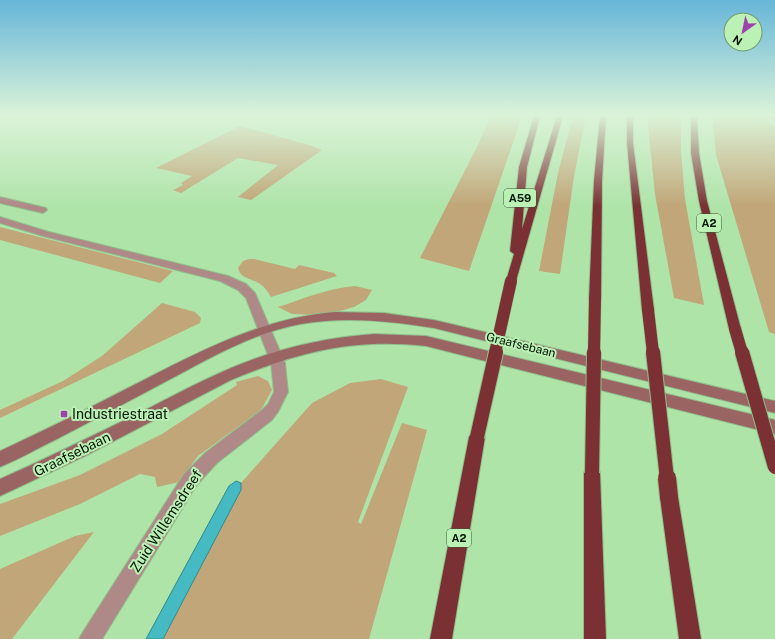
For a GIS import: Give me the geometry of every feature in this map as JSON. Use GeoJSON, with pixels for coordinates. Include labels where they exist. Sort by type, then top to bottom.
{"type":"FeatureCollection","features":[{"type":"Feature","properties":{"kind":"highway","name":"A59"},"geometry":{"type":"LineString","coordinates":[[512,281],[523,167],[529,146]]}},
{"type":"Feature","properties":{"kind":"highway","name":"A2"},"geometry":{"type":"LineString","coordinates":[[441,639],[476,437],[512,281],[551,146]]}},
{"type":"Feature","properties":{"kind":"highway"},"geometry":{"type":"LineString","coordinates":[[595,639],[592,473],[598,181],[601,146]]}},
{"type":"Feature","properties":{"kind":"highway"},"geometry":{"type":"LineString","coordinates":[[630,146],[669,497],[690,639]]}},
{"type":"Feature","properties":{"kind":"highway","name":"A2"},"geometry":{"type":"LineString","coordinates":[[695,146],[703,201],[735,329],[775,467]]}},
{"type":"Feature","properties":{"kind":"main road","name":"Graafsebaan"},"geometry":{"type":"LineString","coordinates":[[0,459],[70,426],[212,351],[264,330],[302,320],[344,315],[405,319],[434,324],[775,407]]}},
{"type":"Feature","properties":{"kind":"main road","name":"Graafsebaan"},"geometry":{"type":"LineString","coordinates":[[0,488],[79,451],[226,376],[274,356],[305,347],[341,340],[400,337],[426,341],[775,427]]}},
{"type":"Feature","properties":{"kind":"street"},"geometry":{"type":"LineString","coordinates":[[0,200],[43,210]]}},
{"type":"Feature","properties":{"kind":"street"},"geometry":{"type":"LineString","coordinates":[[0,220],[46,234],[224,278],[234,282],[242,287],[251,296],[274,356]]}},
{"type":"Feature","properties":{"kind":"street","name":"Zuid Willemsdreef"},"geometry":{"type":"LineString","coordinates":[[90,639],[190,480],[211,458],[267,415],[273,408],[281,392],[278,363],[274,356]]}},
{"type":"Feature","properties":{"kind":"shaded area"},"geometry":{"type":"Polygon","coordinates":[[[200,146],[311,146],[322,150],[251,200],[238,197],[278,165],[238,158],[181,193],[173,190],[183,185],[181,183],[192,176],[156,168],[200,146]]]}},
{"type":"Feature","properties":{"kind":"shaded area"},"geometry":{"type":"Polygon","coordinates":[[[477,146],[512,146],[469,271],[420,258],[477,146]]]}},
{"type":"Feature","properties":{"kind":"shaded area"},"geometry":{"type":"Polygon","coordinates":[[[565,146],[580,146],[574,176],[560,274],[539,271],[558,173],[565,146]]]}},
{"type":"Feature","properties":{"kind":"shaded area"},"geometry":{"type":"Polygon","coordinates":[[[650,146],[681,146],[685,199],[704,305],[674,298],[655,194],[650,146]]]}},
{"type":"Feature","properties":{"kind":"shaded area"},"geometry":{"type":"Polygon","coordinates":[[[715,146],[775,146],[775,334],[769,332],[716,155],[715,146]]]}},
{"type":"Feature","properties":{"kind":"shaded area"},"geometry":{"type":"Polygon","coordinates":[[[0,227],[173,271],[160,283],[0,240],[0,227]]]}},
{"type":"Feature","properties":{"kind":"shaded area"},"geometry":{"type":"Polygon","coordinates":[[[249,259],[295,269],[299,265],[334,273],[337,276],[271,297],[262,285],[239,272],[238,268],[243,261],[249,259]]]}},
{"type":"Feature","properties":{"kind":"shaded area"},"geometry":{"type":"Polygon","coordinates":[[[355,286],[372,290],[366,300],[354,307],[340,311],[315,315],[292,314],[278,307],[325,291],[355,286]]]}},
{"type":"Feature","properties":{"kind":"shaded area"},"geometry":{"type":"Polygon","coordinates":[[[162,303],[195,312],[201,318],[200,323],[0,418],[0,410],[63,381],[102,356],[162,303]]]}},
{"type":"Feature","properties":{"kind":"shaded area"},"geometry":{"type":"Polygon","coordinates":[[[258,376],[268,381],[272,390],[261,410],[198,456],[179,482],[157,487],[155,477],[140,474],[80,504],[0,536],[0,504],[80,475],[162,434],[237,385],[236,382],[258,376]]]}},
{"type":"Feature","properties":{"kind":"shaded area"},"geometry":{"type":"Polygon","coordinates":[[[381,379],[408,387],[358,522],[361,524],[402,423],[427,430],[369,639],[163,639],[241,490],[241,483],[312,403],[350,383],[381,379]]]}},
{"type":"Feature","properties":{"kind":"shaded area"},"geometry":{"type":"Polygon","coordinates":[[[94,532],[12,639],[0,639],[0,569],[75,536],[94,532]]]}},
{"type":"Feature","properties":{"kind":"water"},"geometry":{"type":"Polygon","coordinates":[[[236,481],[241,483],[241,490],[163,639],[146,639],[229,486],[236,481]]]}},
{"type":"Feature","properties":{"kind":"place","name":"Industriestraat"},"geometry":{"type":"Point","coordinates":[64,414]}}]}
